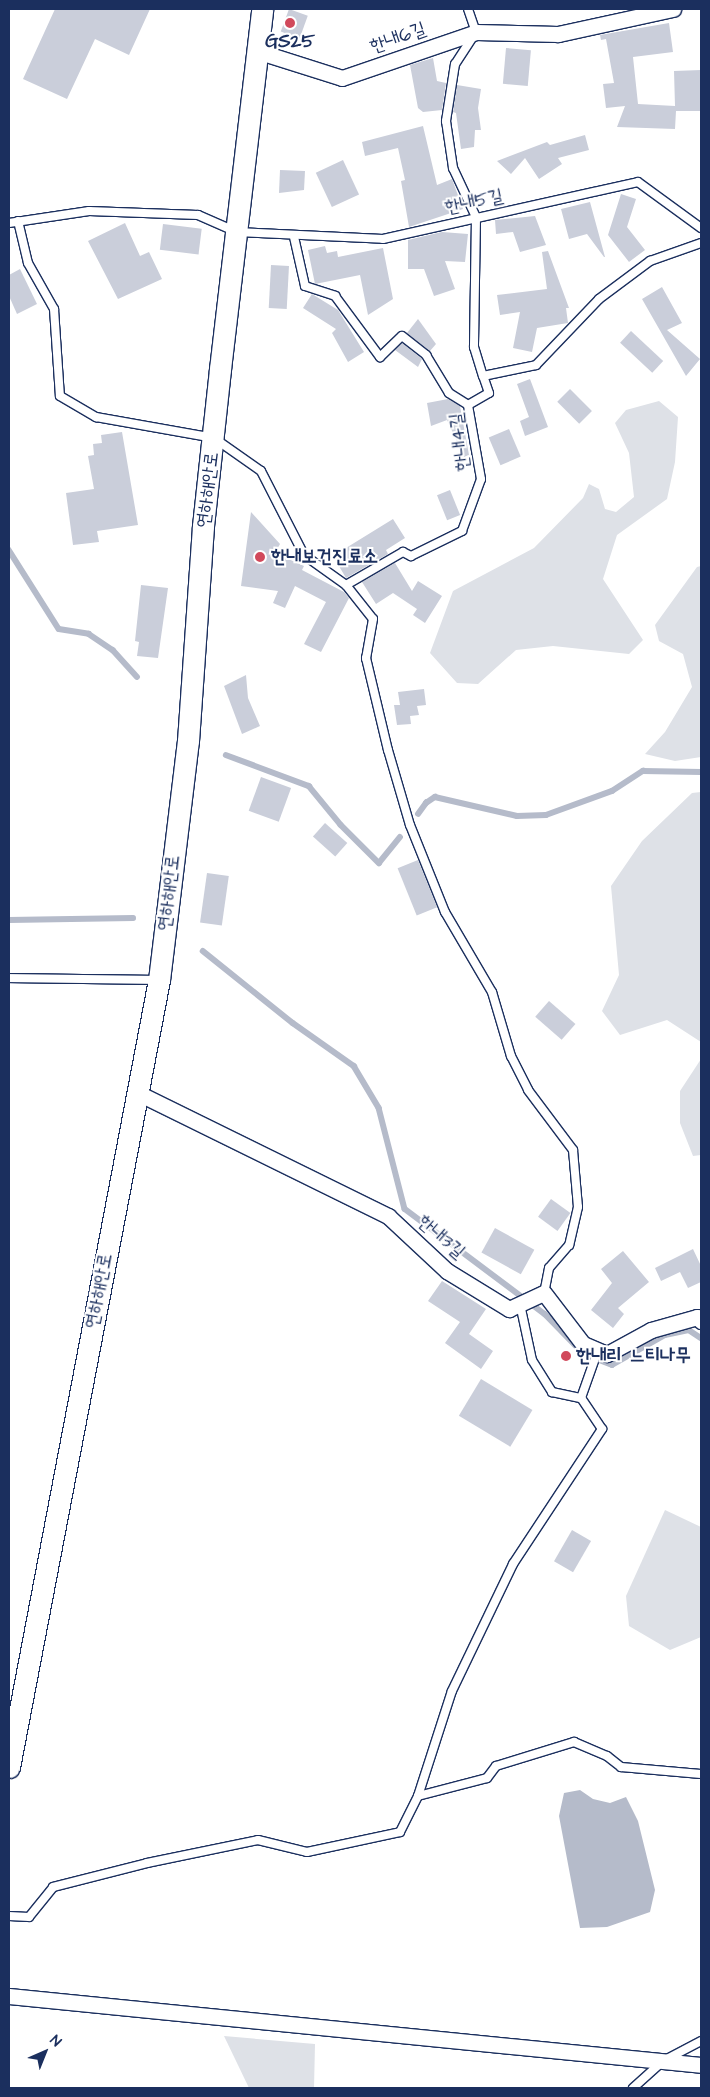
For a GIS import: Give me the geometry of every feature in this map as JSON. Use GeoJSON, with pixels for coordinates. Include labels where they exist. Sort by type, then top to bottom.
{"type":"FeatureCollection","features":[{"type":"Feature","properties":{"kind":"street","name":"연하해안로"},"geometry":{"type":"LineString","coordinates":[[9,1767],[159,980],[188,741],[203,526],[262,9]]}},
{"type":"Feature","properties":{"kind":"street","name":"한내6길"},"geometry":{"type":"LineString","coordinates":[[257,51],[342,78],[476,32],[558,34],[673,9]]}},
{"type":"Feature","properties":{"kind":"street","name":"한내3길"},"geometry":{"type":"LineString","coordinates":[[138,1093],[388,1216],[448,1271],[508,1309],[544,1293]]}},
{"type":"Feature","properties":{"kind":"street"},"geometry":{"type":"LineString","coordinates":[[544,1293],[583,1344],[607,1354],[651,1330],[696,1317],[701,1321]]}},
{"type":"Feature","properties":{"kind":"street"},"geometry":{"type":"LineString","coordinates":[[9,1996],[701,2065]]}},
{"type":"Feature","properties":{"kind":"lane"},"geometry":{"type":"LineString","coordinates":[[468,9],[476,32],[455,64],[446,121],[453,168],[476,217],[474,347],[483,376],[536,365],[599,299],[650,261],[701,243]]}},
{"type":"Feature","properties":{"kind":"lane","name":"한내5길"},"geometry":{"type":"LineString","coordinates":[[9,222],[89,211],[198,215],[237,232],[294,237],[383,239],[476,217],[561,201],[638,182],[701,228]]}},
{"type":"Feature","properties":{"kind":"lane"},"geometry":{"type":"LineString","coordinates":[[18,221],[28,263],[54,310],[60,396],[96,417],[214,438],[261,471],[304,555],[346,585],[372,619],[366,658],[388,750],[420,851],[445,912],[492,992],[511,1056],[519,1073],[528,1090],[573,1150],[578,1207],[569,1245],[549,1268],[544,1293]]}},
{"type":"Feature","properties":{"kind":"lane"},"geometry":{"type":"LineString","coordinates":[[294,237],[305,286],[335,296],[380,357],[402,336],[426,355],[449,393],[468,405]]}},
{"type":"Feature","properties":{"kind":"lane","name":"한내4길"},"geometry":{"type":"LineString","coordinates":[[346,585],[403,552],[411,556],[462,531],[481,479],[468,405],[489,393],[483,376]]}},
{"type":"Feature","properties":{"kind":"lane"},"geometry":{"type":"LineString","coordinates":[[9,978],[159,980]]}},
{"type":"Feature","properties":{"kind":"lane"},"geometry":{"type":"LineString","coordinates":[[9,1916],[29,1917],[53,1887],[147,1863],[258,1840],[307,1852],[400,1832],[418,1796],[452,1690],[513,1564],[602,1429],[581,1398],[552,1392],[532,1360],[520,1304]]}},
{"type":"Feature","properties":{"kind":"lane"},"geometry":{"type":"LineString","coordinates":[[581,1398],[598,1350]]}},
{"type":"Feature","properties":{"kind":"lane"},"geometry":{"type":"LineString","coordinates":[[418,1796],[487,1778],[496,1766],[574,1742],[607,1756],[621,1767],[701,1774]]}},
{"type":"Feature","properties":{"kind":"lane"},"geometry":{"type":"LineString","coordinates":[[633,2088],[663,2062],[701,2041]]}},
{"type":"Feature","properties":{"kind":"shaded area"},"geometry":{"type":"Polygon","coordinates":[[[659,401],[678,417],[675,462],[667,499],[617,535],[603,579],[643,640],[629,654],[553,646],[516,650],[478,684],[457,683],[430,653],[453,591],[534,548],[583,498],[589,484],[599,489],[605,509],[616,512],[634,497],[629,453],[615,423],[626,410],[659,401]]]}},
{"type":"Feature","properties":{"kind":"shaded area"},"geometry":{"type":"Polygon","coordinates":[[[701,566],[701,757],[675,761],[645,754],[665,732],[692,687],[683,654],[659,641],[655,625],[697,567],[701,566]]]}},
{"type":"Feature","properties":{"kind":"shaded area"},"geometry":{"type":"Polygon","coordinates":[[[701,792],[701,1042],[667,1020],[620,1035],[602,1011],[619,975],[611,886],[642,841],[692,793],[701,792]]]}},
{"type":"Feature","properties":{"kind":"shaded area"},"geometry":{"type":"Polygon","coordinates":[[[701,1059],[701,1155],[693,1156],[680,1123],[680,1091],[701,1059]]]}},
{"type":"Feature","properties":{"kind":"shaded area"},"geometry":{"type":"Polygon","coordinates":[[[665,1510],[701,1527],[701,1637],[670,1650],[629,1626],[626,1596],[665,1510]]]}},
{"type":"Feature","properties":{"kind":"shaded area"},"geometry":{"type":"Polygon","coordinates":[[[224,2036],[315,2044],[314,2088],[249,2088],[224,2036]]]}},
{"type":"Feature","properties":{"kind":"water"},"geometry":{"type":"Polygon","coordinates":[[[580,1790],[593,1799],[610,1803],[626,1797],[638,1821],[655,1890],[650,1912],[607,1927],[580,1928],[559,1816],[564,1793],[580,1790]]]}},
{"type":"Feature","properties":{"kind":"building"},"geometry":{"type":"Polygon","coordinates":[[[55,9],[150,9],[129,55],[95,39],[67,99],[23,79],[55,9]]]}},
{"type":"Feature","properties":{"kind":"building"},"geometry":{"type":"Polygon","coordinates":[[[289,9],[308,16],[300,38],[281,32],[289,9]]]}},
{"type":"Feature","properties":{"kind":"building"},"geometry":{"type":"Polygon","coordinates":[[[669,23],[673,52],[633,57],[638,104],[675,106],[674,71],[701,70],[701,111],[676,111],[675,129],[617,127],[625,106],[606,108],[603,84],[614,83],[606,39],[601,40],[600,35],[669,23]]]}},
{"type":"Feature","properties":{"kind":"building"},"geometry":{"type":"Polygon","coordinates":[[[506,48],[531,50],[528,86],[503,84],[506,48]]]}},
{"type":"Feature","properties":{"kind":"building"},"geometry":{"type":"Polygon","coordinates":[[[433,58],[437,81],[446,83],[442,110],[423,112],[418,108],[410,65],[433,58]]]}},
{"type":"Feature","properties":{"kind":"building"},"geometry":{"type":"Polygon","coordinates":[[[457,85],[481,89],[478,108],[481,130],[475,130],[474,147],[461,149],[456,113],[453,112],[457,85]]]}},
{"type":"Feature","properties":{"kind":"building"},"geometry":{"type":"Polygon","coordinates":[[[423,126],[437,185],[452,179],[463,209],[409,227],[401,181],[405,180],[398,148],[365,156],[362,142],[423,126]]]}},
{"type":"Feature","properties":{"kind":"building"},"geometry":{"type":"Polygon","coordinates":[[[585,135],[589,150],[558,158],[562,164],[539,179],[525,158],[511,174],[497,161],[547,142],[550,145],[585,135]]]}},
{"type":"Feature","properties":{"kind":"building"},"geometry":{"type":"Polygon","coordinates":[[[343,160],[359,194],[332,207],[316,173],[343,160]]]}},
{"type":"Feature","properties":{"kind":"building"},"geometry":{"type":"Polygon","coordinates":[[[280,170],[305,171],[304,190],[279,193],[280,170]]]}},
{"type":"Feature","properties":{"kind":"building"},"geometry":{"type":"Polygon","coordinates":[[[621,194],[636,199],[627,227],[645,250],[629,262],[608,235],[621,194]]]}},
{"type":"Feature","properties":{"kind":"building"},"geometry":{"type":"Polygon","coordinates":[[[590,202],[605,257],[587,234],[569,239],[561,209],[590,202]]]}},
{"type":"Feature","properties":{"kind":"building"},"geometry":{"type":"Polygon","coordinates":[[[535,216],[546,245],[520,252],[513,232],[496,234],[495,220],[535,216]]]}},
{"type":"Feature","properties":{"kind":"building"},"geometry":{"type":"Polygon","coordinates":[[[125,223],[140,256],[149,252],[162,279],[118,299],[88,241],[125,223]]]}},
{"type":"Feature","properties":{"kind":"building"},"geometry":{"type":"Polygon","coordinates":[[[163,224],[202,229],[199,255],[160,250],[163,224]]]}},
{"type":"Feature","properties":{"kind":"building"},"geometry":{"type":"Polygon","coordinates":[[[442,232],[468,234],[465,262],[445,261],[455,289],[434,296],[424,269],[408,269],[408,240],[442,232]]]}},
{"type":"Feature","properties":{"kind":"building"},"geometry":{"type":"Polygon","coordinates":[[[325,246],[327,253],[337,251],[338,257],[383,248],[393,299],[368,315],[360,275],[315,284],[308,250],[325,246]]]}},
{"type":"Feature","properties":{"kind":"building"},"geometry":{"type":"Polygon","coordinates":[[[548,251],[569,308],[566,308],[568,323],[537,328],[532,352],[513,348],[520,312],[500,315],[497,295],[547,289],[542,252],[548,251]]]}},
{"type":"Feature","properties":{"kind":"building"},"geometry":{"type":"Polygon","coordinates":[[[271,265],[289,266],[287,309],[269,308],[271,265]]]}},
{"type":"Feature","properties":{"kind":"building"},"geometry":{"type":"Polygon","coordinates":[[[20,269],[37,304],[17,314],[9,296],[9,275],[20,269]]]}},
{"type":"Feature","properties":{"kind":"building"},"geometry":{"type":"Polygon","coordinates":[[[662,287],[682,323],[667,330],[700,359],[686,376],[642,299],[662,287]]]}},
{"type":"Feature","properties":{"kind":"building"},"geometry":{"type":"Polygon","coordinates":[[[312,294],[338,310],[364,352],[348,362],[332,333],[336,329],[303,308],[312,294]]]}},
{"type":"Feature","properties":{"kind":"building"},"geometry":{"type":"Polygon","coordinates":[[[418,319],[436,344],[430,351],[407,333],[418,319]]]}},
{"type":"Feature","properties":{"kind":"building"},"geometry":{"type":"Polygon","coordinates":[[[631,331],[663,361],[652,373],[620,343],[631,331]]]}},
{"type":"Feature","properties":{"kind":"building"},"geometry":{"type":"Polygon","coordinates":[[[402,343],[422,359],[418,367],[395,350],[402,343]]]}},
{"type":"Feature","properties":{"kind":"building"},"geometry":{"type":"Polygon","coordinates":[[[530,379],[548,427],[525,436],[520,421],[529,417],[517,384],[530,379]]]}},
{"type":"Feature","properties":{"kind":"building"},"geometry":{"type":"Polygon","coordinates":[[[570,389],[592,411],[579,424],[557,402],[570,389]]]}},
{"type":"Feature","properties":{"kind":"building"},"geometry":{"type":"Polygon","coordinates":[[[448,399],[460,406],[469,455],[464,457],[447,420],[431,426],[427,403],[448,399]]]}},
{"type":"Feature","properties":{"kind":"building"},"geometry":{"type":"Polygon","coordinates":[[[509,429],[521,457],[500,465],[489,438],[509,429]]]}},
{"type":"Feature","properties":{"kind":"building"},"geometry":{"type":"Polygon","coordinates":[[[122,432],[138,525],[97,531],[99,542],[73,545],[66,493],[94,489],[88,456],[94,455],[93,444],[102,443],[101,435],[122,432]]]}},
{"type":"Feature","properties":{"kind":"building"},"geometry":{"type":"Polygon","coordinates":[[[450,490],[460,515],[447,520],[437,495],[450,490]]]}},
{"type":"Feature","properties":{"kind":"building"},"geometry":{"type":"Polygon","coordinates":[[[251,512],[280,544],[275,553],[304,566],[302,570],[344,592],[349,598],[321,652],[304,644],[326,602],[295,586],[285,608],[273,603],[278,591],[241,586],[251,512]]]}},
{"type":"Feature","properties":{"kind":"building"},"geometry":{"type":"Polygon","coordinates":[[[393,519],[405,538],[386,550],[388,554],[346,578],[333,556],[393,519]]]}},
{"type":"Feature","properties":{"kind":"building"},"geometry":{"type":"Polygon","coordinates":[[[395,563],[412,591],[418,581],[442,596],[425,623],[413,615],[417,609],[393,593],[376,604],[362,582],[395,563]]]}},
{"type":"Feature","properties":{"kind":"building"},"geometry":{"type":"Polygon","coordinates":[[[141,585],[168,588],[158,658],[137,656],[139,642],[135,641],[141,585]]]}},
{"type":"Feature","properties":{"kind":"building"},"geometry":{"type":"Polygon","coordinates":[[[246,675],[248,698],[260,726],[242,734],[224,686],[246,675]]]}},
{"type":"Feature","properties":{"kind":"building"},"geometry":{"type":"Polygon","coordinates":[[[424,689],[426,705],[417,706],[419,715],[410,716],[411,724],[397,725],[394,705],[400,705],[398,692],[424,689]]]}},
{"type":"Feature","properties":{"kind":"building"},"geometry":{"type":"Polygon","coordinates":[[[261,777],[291,788],[279,822],[249,811],[261,777]]]}},
{"type":"Feature","properties":{"kind":"building"},"geometry":{"type":"Polygon","coordinates":[[[325,823],[347,843],[335,856],[313,836],[325,823]]]}},
{"type":"Feature","properties":{"kind":"building"},"geometry":{"type":"Polygon","coordinates":[[[418,860],[437,907],[417,916],[398,868],[418,860]]]}},
{"type":"Feature","properties":{"kind":"building"},"geometry":{"type":"Polygon","coordinates":[[[207,873],[229,876],[222,926],[200,923],[207,873]]]}},
{"type":"Feature","properties":{"kind":"building"},"geometry":{"type":"Polygon","coordinates":[[[549,1001],[575,1024],[562,1040],[535,1017],[549,1001]]]}},
{"type":"Feature","properties":{"kind":"building"},"geometry":{"type":"Polygon","coordinates":[[[551,1199],[570,1213],[557,1231],[538,1217],[551,1199]]]}},
{"type":"Feature","properties":{"kind":"building"},"geometry":{"type":"Polygon","coordinates":[[[495,1228],[534,1250],[521,1274],[481,1252],[495,1228]]]}},
{"type":"Feature","properties":{"kind":"building"},"geometry":{"type":"Polygon","coordinates":[[[693,1249],[701,1266],[701,1282],[688,1288],[680,1272],[661,1281],[655,1268],[693,1249]]]}},
{"type":"Feature","properties":{"kind":"building"},"geometry":{"type":"Polygon","coordinates":[[[623,1251],[649,1282],[618,1308],[624,1314],[613,1328],[591,1310],[612,1283],[601,1269],[623,1251]]]}},
{"type":"Feature","properties":{"kind":"building"},"geometry":{"type":"Polygon","coordinates":[[[442,1281],[486,1309],[469,1334],[493,1351],[481,1369],[445,1343],[460,1322],[428,1301],[442,1281]]]}},
{"type":"Feature","properties":{"kind":"building"},"geometry":{"type":"Polygon","coordinates":[[[481,1379],[532,1410],[510,1447],[459,1416],[481,1379]]]}},
{"type":"Feature","properties":{"kind":"building"},"geometry":{"type":"Polygon","coordinates":[[[572,1530],[591,1541],[573,1572],[554,1561],[572,1530]]]}},
{"type":"Feature","properties":{"kind":"waterway"},"geometry":{"type":"LineString","coordinates":[[9,550],[59,629],[89,634],[113,650],[137,677]]}},
{"type":"Feature","properties":{"kind":"waterway"},"geometry":{"type":"LineString","coordinates":[[226,755],[309,786],[341,825],[379,863],[400,837]]}},
{"type":"Feature","properties":{"kind":"waterway"},"geometry":{"type":"LineString","coordinates":[[418,814],[426,803],[435,797],[517,816],[546,815],[612,791],[643,771],[701,772]]}},
{"type":"Feature","properties":{"kind":"waterway"},"geometry":{"type":"LineString","coordinates":[[9,920],[133,918]]}},
{"type":"Feature","properties":{"kind":"waterway"},"geometry":{"type":"LineString","coordinates":[[203,951],[293,1023],[354,1066],[379,1108],[405,1209],[545,1314],[584,1354],[612,1365],[665,1335],[689,1330],[701,1338]]}},
{"type":"Feature","properties":{"kind":"place","name":"GS25"},"geometry":{"type":"Point","coordinates":[290,23]}},
{"type":"Feature","properties":{"kind":"place","name":"한내보건진료소"},"geometry":{"type":"Point","coordinates":[260,557]}},
{"type":"Feature","properties":{"kind":"place","name":"한내리 느티나무"},"geometry":{"type":"Point","coordinates":[566,1356]}}]}
